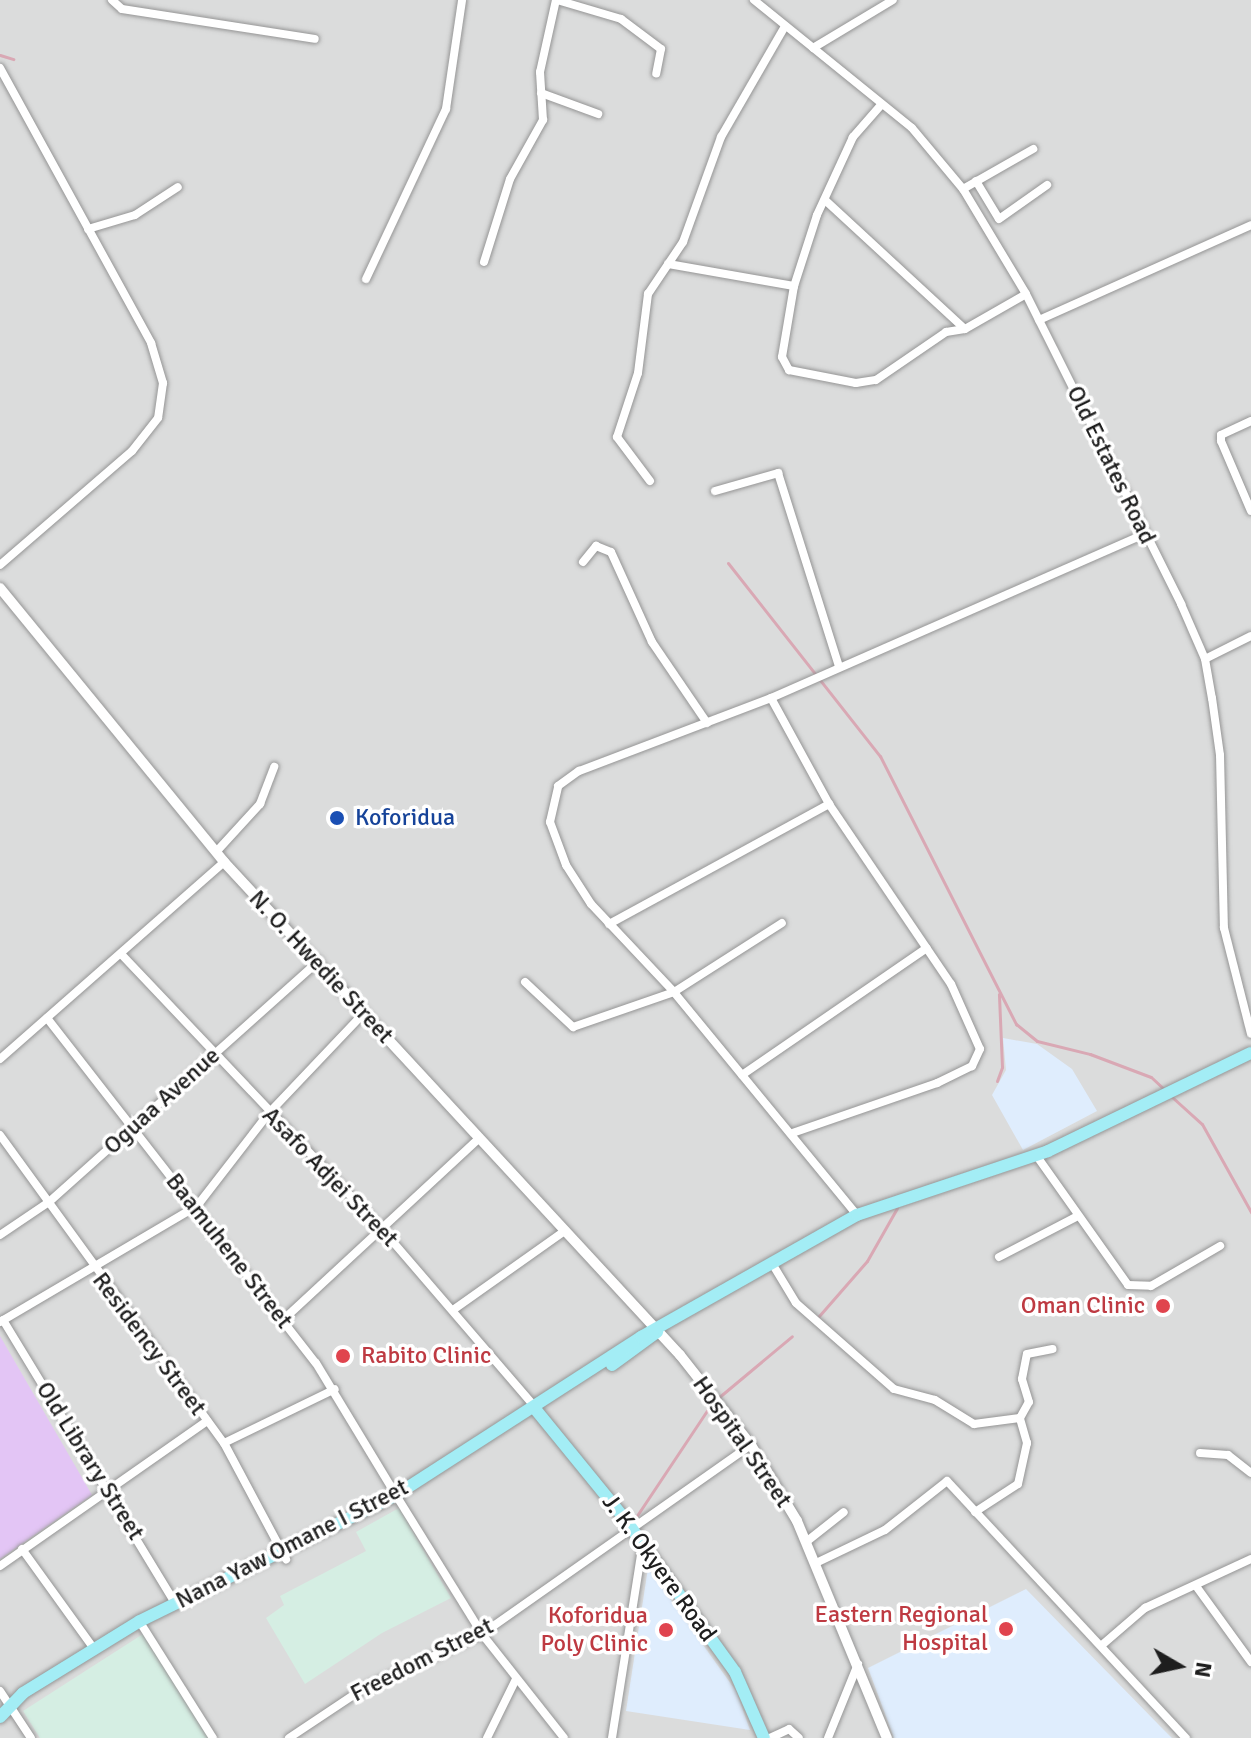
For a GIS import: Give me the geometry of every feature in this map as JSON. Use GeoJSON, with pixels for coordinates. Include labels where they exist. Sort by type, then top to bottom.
{"type":"FeatureCollection","features":[{"type":"Feature","properties":{"kind":"main road","name":"Nana Yaw Omane I Street"},"geometry":{"type":"LineString","coordinates":[[11,1707],[143,1627],[398,1497],[657,1332],[857,1215],[1036,1155],[1181,1083],[1251,1053]]}},
{"type":"Feature","properties":{"kind":"main road","name":"J. K. Okyere Road"},"geometry":{"type":"LineString","coordinates":[[534,1408],[632,1527],[735,1672],[767,1738]]}},
{"type":"Feature","properties":{"kind":"main road","name":"Nana Yaw Omane I Street"},"geometry":{"type":"LineString","coordinates":[[0,1717],[94,1649],[175,1603],[285,1556]]}},
{"type":"Feature","properties":{"kind":"street"},"geometry":{"type":"LineString","coordinates":[[112,0],[122,9],[315,39]]}},
{"type":"Feature","properties":{"kind":"street"},"geometry":{"type":"LineString","coordinates":[[366,279],[424,168],[446,109],[462,0]]}},
{"type":"Feature","properties":{"kind":"street"},"geometry":{"type":"LineString","coordinates":[[484,262],[510,179],[543,120],[541,93],[556,0],[621,19],[661,49],[656,74]]}},
{"type":"Feature","properties":{"kind":"street","name":"Old Estates Road"},"geometry":{"type":"LineString","coordinates":[[754,0],[912,128],[963,189],[1026,294],[1145,534],[1205,659],[1220,755],[1224,928],[1251,1034]]}},
{"type":"Feature","properties":{"kind":"street"},"geometry":{"type":"LineString","coordinates":[[870,0],[877,9]]}},
{"type":"Feature","properties":{"kind":"street"},"geometry":{"type":"LineString","coordinates":[[813,48],[893,0]]}},
{"type":"Feature","properties":{"kind":"street"},"geometry":{"type":"LineString","coordinates":[[650,481],[617,437],[638,373],[648,294],[683,242],[721,137],[785,26]]}},
{"type":"Feature","properties":{"kind":"street"},"geometry":{"type":"LineString","coordinates":[[0,68],[161,366],[158,418],[132,451],[0,565]]}},
{"type":"Feature","properties":{"kind":"street"},"geometry":{"type":"LineString","coordinates":[[541,93],[598,114]]}},
{"type":"Feature","properties":{"kind":"street"},"geometry":{"type":"LineString","coordinates":[[881,105],[853,137],[825,200],[794,286],[782,357],[797,373],[876,380],[946,332],[965,329],[1026,294]]}},
{"type":"Feature","properties":{"kind":"street"},"geometry":{"type":"LineString","coordinates":[[963,189],[1033,149]]}},
{"type":"Feature","properties":{"kind":"street"},"geometry":{"type":"LineString","coordinates":[[976,181],[999,219],[1047,185]]}},
{"type":"Feature","properties":{"kind":"street"},"geometry":{"type":"LineString","coordinates":[[88,229],[135,215],[178,187]]}},
{"type":"Feature","properties":{"kind":"street"},"geometry":{"type":"LineString","coordinates":[[825,200],[965,329]]}},
{"type":"Feature","properties":{"kind":"street"},"geometry":{"type":"LineString","coordinates":[[1039,320],[1251,225]]}},
{"type":"Feature","properties":{"kind":"street"},"geometry":{"type":"LineString","coordinates":[[668,264],[794,286]]}},
{"type":"Feature","properties":{"kind":"street"},"geometry":{"type":"LineString","coordinates":[[1251,421],[1221,435],[1251,511]]}},
{"type":"Feature","properties":{"kind":"street"},"geometry":{"type":"LineString","coordinates":[[715,491],[778,473],[839,666]]}},
{"type":"Feature","properties":{"kind":"street"},"geometry":{"type":"LineString","coordinates":[[857,1215],[793,1133],[674,992],[609,924],[566,865],[550,822],[558,786],[579,771],[771,698],[1145,534]]}},
{"type":"Feature","properties":{"kind":"street"},"geometry":{"type":"LineString","coordinates":[[583,562],[596,546],[611,552],[652,642],[707,723]]}},
{"type":"Feature","properties":{"kind":"street","name":"N. O. Hwedie Street"},"geometry":{"type":"LineString","coordinates":[[0,588],[224,862],[319,961],[477,1140],[657,1332]]}},
{"type":"Feature","properties":{"kind":"street"},"geometry":{"type":"LineString","coordinates":[[1205,659],[1251,636]]}},
{"type":"Feature","properties":{"kind":"street"},"geometry":{"type":"LineString","coordinates":[[771,698],[829,804],[927,948],[975,1032],[980,1049],[972,1066],[793,1133]]}},
{"type":"Feature","properties":{"kind":"street"},"geometry":{"type":"LineString","coordinates":[[217,851],[260,804],[274,767]]}},
{"type":"Feature","properties":{"kind":"street"},"geometry":{"type":"LineString","coordinates":[[609,924],[829,804]]}},
{"type":"Feature","properties":{"kind":"street"},"geometry":{"type":"LineString","coordinates":[[0,1059],[122,955],[224,862]]}},
{"type":"Feature","properties":{"kind":"street"},"geometry":{"type":"LineString","coordinates":[[525,982],[573,1027],[674,992],[782,923]]}},
{"type":"Feature","properties":{"kind":"street"},"geometry":{"type":"LineString","coordinates":[[742,1075],[927,948]]}},
{"type":"Feature","properties":{"kind":"street","name":"Asafo Adjei Street"},"geometry":{"type":"LineString","coordinates":[[122,955],[216,1051],[268,1114],[381,1228],[534,1408]]}},
{"type":"Feature","properties":{"kind":"street","name":"Oguaa Avenue"},"geometry":{"type":"LineString","coordinates":[[0,1235],[49,1202],[319,961]]}},
{"type":"Feature","properties":{"kind":"street"},"geometry":{"type":"LineString","coordinates":[[2,1321],[89,1265],[197,1206],[268,1114],[364,1013]]}},
{"type":"Feature","properties":{"kind":"street","name":"Baamuhene Street"},"geometry":{"type":"LineString","coordinates":[[47,1018],[197,1206],[335,1389],[482,1634],[564,1738]]}},
{"type":"Feature","properties":{"kind":"street","name":"Residency Street"},"geometry":{"type":"LineString","coordinates":[[0,1135],[49,1202],[89,1265],[224,1443],[285,1556]]}},
{"type":"Feature","properties":{"kind":"street"},"geometry":{"type":"LineString","coordinates":[[284,1319],[477,1140]]}},
{"type":"Feature","properties":{"kind":"street"},"geometry":{"type":"LineString","coordinates":[[1036,1155],[1076,1217],[1136,1288],[1220,1246]]}},
{"type":"Feature","properties":{"kind":"street"},"geometry":{"type":"LineString","coordinates":[[999,1257],[1076,1217]]}},
{"type":"Feature","properties":{"kind":"street"},"geometry":{"type":"LineString","coordinates":[[453,1310],[563,1232]]}},
{"type":"Feature","properties":{"kind":"street"},"geometry":{"type":"LineString","coordinates":[[773,1265],[796,1303],[894,1389],[935,1400],[974,1424],[1020,1418]]}},
{"type":"Feature","properties":{"kind":"street","name":"Old Library Street"},"geometry":{"type":"LineString","coordinates":[[2,1321],[109,1489],[175,1603]]}},
{"type":"Feature","properties":{"kind":"street","name":"Hospital Street"},"geometry":{"type":"LineString","coordinates":[[657,1332],[751,1445],[806,1542],[887,1738]]}},
{"type":"Feature","properties":{"kind":"street"},"geometry":{"type":"LineString","coordinates":[[975,1512],[1018,1484],[1027,1443],[1020,1418],[1029,1402],[1022,1379],[1027,1354],[1053,1349]]}},
{"type":"Feature","properties":{"kind":"street"},"geometry":{"type":"LineString","coordinates":[[224,1443],[335,1389]]}},
{"type":"Feature","properties":{"kind":"street"},"geometry":{"type":"LineString","coordinates":[[0,1566],[207,1421]]}},
{"type":"Feature","properties":{"kind":"street","name":"Freedom Street"},"geometry":{"type":"LineString","coordinates":[[289,1738],[364,1688],[482,1634],[751,1445]]}},
{"type":"Feature","properties":{"kind":"street"},"geometry":{"type":"LineString","coordinates":[[1200,1453],[1228,1455],[1251,1473]]}},
{"type":"Feature","properties":{"kind":"street"},"geometry":{"type":"LineString","coordinates":[[816,1563],[885,1530],[947,1481],[1186,1738]]}},
{"type":"Feature","properties":{"kind":"street"},"geometry":{"type":"LineString","coordinates":[[806,1542],[844,1512]]}},
{"type":"Feature","properties":{"kind":"street"},"geometry":{"type":"LineString","coordinates":[[612,1738],[643,1542]]}},
{"type":"Feature","properties":{"kind":"street"},"geometry":{"type":"LineString","coordinates":[[22,1549],[94,1649]]}},
{"type":"Feature","properties":{"kind":"street"},"geometry":{"type":"LineString","coordinates":[[1102,1645],[1132,1615],[1251,1559]]}},
{"type":"Feature","properties":{"kind":"street"},"geometry":{"type":"LineString","coordinates":[[1196,1586],[1251,1662]]}},
{"type":"Feature","properties":{"kind":"street"},"geometry":{"type":"LineString","coordinates":[[143,1627],[213,1738]]}},
{"type":"Feature","properties":{"kind":"street"},"geometry":{"type":"LineString","coordinates":[[828,1738],[858,1664]]}},
{"type":"Feature","properties":{"kind":"street"},"geometry":{"type":"LineString","coordinates":[[487,1738],[516,1679]]}},
{"type":"Feature","properties":{"kind":"street"},"geometry":{"type":"LineString","coordinates":[[0,1691],[31,1738]]}},
{"type":"Feature","properties":{"kind":"street"},"geometry":{"type":"LineString","coordinates":[[767,1738],[789,1729],[799,1738]]}},
{"type":"Feature","properties":{"kind":"shaded area"},"geometry":{"type":"Polygon","coordinates":[[[0,0],[1251,0],[1251,1738],[0,1738],[0,0]]]}},
{"type":"Feature","properties":{"kind":"shaded area"},"geometry":{"type":"Polygon","coordinates":[[[1003,1038],[1037,1044],[1072,1069],[1097,1111],[1023,1150],[992,1095],[1006,1070],[1003,1038]]]}},
{"type":"Feature","properties":{"kind":"shaded area"},"geometry":{"type":"Polygon","coordinates":[[[0,1336],[92,1495],[0,1559],[0,1336]]]}},
{"type":"Feature","properties":{"kind":"shaded area"},"geometry":{"type":"Polygon","coordinates":[[[399,1508],[451,1598],[382,1633],[305,1684],[266,1618],[284,1605],[280,1596],[366,1551],[356,1532],[399,1508]]]}},
{"type":"Feature","properties":{"kind":"shaded area","name":"Koforidua Poly Clinic"},"geometry":{"type":"Polygon","coordinates":[[[648,1568],[736,1691],[750,1730],[626,1711],[648,1568]]]}},
{"type":"Feature","properties":{"kind":"shaded area","name":"Eastern Regional Hospital"},"geometry":{"type":"Polygon","coordinates":[[[1026,1589],[1172,1738],[894,1738],[868,1668],[1026,1589]]]}},
{"type":"Feature","properties":{"kind":"shaded area"},"geometry":{"type":"Polygon","coordinates":[[[143,1634],[210,1738],[40,1738],[23,1711],[143,1634]]]}},
{"type":"Feature","properties":{"kind":"waterway"},"geometry":{"type":"LineString","coordinates":[[0,55],[13,59]]}},
{"type":"Feature","properties":{"kind":"waterway"},"geometry":{"type":"LineString","coordinates":[[728,563],[880,756],[1016,1024],[1037,1041],[1090,1054],[1151,1077],[1164,1089]]}},
{"type":"Feature","properties":{"kind":"waterway"},"geometry":{"type":"LineString","coordinates":[[997,1081],[1002,1067],[999,994]]}},
{"type":"Feature","properties":{"kind":"waterway"},"geometry":{"type":"LineString","coordinates":[[1172,1097],[1202,1124],[1251,1212]]}},
{"type":"Feature","properties":{"kind":"waterway"},"geometry":{"type":"LineString","coordinates":[[819,1316],[867,1261],[897,1208]]}},
{"type":"Feature","properties":{"kind":"waterway"},"geometry":{"type":"LineString","coordinates":[[636,1517],[712,1403],[792,1336]]}},
{"type":"Feature","properties":{"kind":"place","name":"Koforidua"},"geometry":{"type":"Point","coordinates":[337,818]}},
{"type":"Feature","properties":{"kind":"place","name":"Oman Clinic"},"geometry":{"type":"Point","coordinates":[1163,1306]}},
{"type":"Feature","properties":{"kind":"place","name":"Rabito Clinic"},"geometry":{"type":"Point","coordinates":[343,1356]}},
{"type":"Feature","properties":{"kind":"place","name":"Eastern Regional Hospital"},"geometry":{"type":"Point","coordinates":[1006,1629]}},
{"type":"Feature","properties":{"kind":"place","name":"Koforidua Poly Clinic"},"geometry":{"type":"Point","coordinates":[666,1630]}}]}
